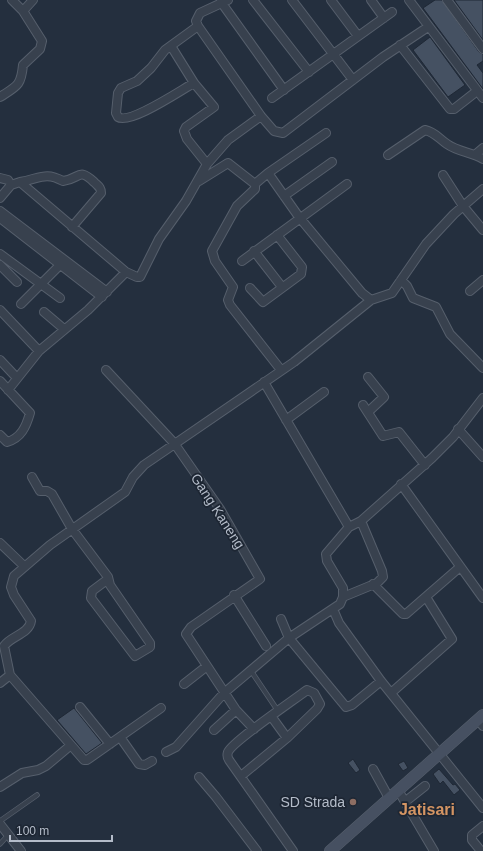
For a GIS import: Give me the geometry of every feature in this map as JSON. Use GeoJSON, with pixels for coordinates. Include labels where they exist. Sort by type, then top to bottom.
{"type":"FeatureCollection","features":[{"type":"Feature","properties":{"kind":"main road"},"geometry":{"type":"LineString","coordinates":[[330,851],[439,754],[481,720]]}},
{"type":"Feature","properties":{"kind":"street"},"geometry":{"type":"LineString","coordinates":[[0,97],[18,85],[22,80],[23,65],[40,49],[42,41],[23,11],[12,0]]}},
{"type":"Feature","properties":{"kind":"street"},"geometry":{"type":"LineString","coordinates":[[23,11],[32,0]]}},
{"type":"Feature","properties":{"kind":"street"},"geometry":{"type":"LineString","coordinates":[[254,0],[309,72]]}},
{"type":"Feature","properties":{"kind":"street"},"geometry":{"type":"LineString","coordinates":[[292,0],[353,80]]}},
{"type":"Feature","properties":{"kind":"street"},"geometry":{"type":"LineString","coordinates":[[331,0],[358,36]]}},
{"type":"Feature","properties":{"kind":"street"},"geometry":{"type":"LineString","coordinates":[[371,0],[384,18]]}},
{"type":"Feature","properties":{"kind":"street"},"geometry":{"type":"LineString","coordinates":[[409,0],[483,98]]}},
{"type":"Feature","properties":{"kind":"street"},"geometry":{"type":"LineString","coordinates":[[447,0],[483,49]]}},
{"type":"Feature","properties":{"kind":"street"},"geometry":{"type":"LineString","coordinates":[[284,90],[224,1],[200,13],[196,21],[198,26],[261,116],[274,131],[283,133],[400,45],[428,27]]}},
{"type":"Feature","properties":{"kind":"street"},"geometry":{"type":"LineString","coordinates":[[272,98],[392,12]]}},
{"type":"Feature","properties":{"kind":"street"},"geometry":{"type":"LineString","coordinates":[[194,83],[151,108],[123,119],[118,117],[116,114],[118,93],[121,88],[137,81],[171,46],[198,26]]}},
{"type":"Feature","properties":{"kind":"street"},"geometry":{"type":"LineString","coordinates":[[400,45],[450,109],[454,109],[477,92]]}},
{"type":"Feature","properties":{"kind":"street"},"geometry":{"type":"LineString","coordinates":[[171,46],[194,83],[214,107]]}},
{"type":"Feature","properties":{"kind":"street"},"geometry":{"type":"LineString","coordinates":[[207,164],[187,139],[184,131],[221,101]]}},
{"type":"Feature","properties":{"kind":"street"},"geometry":{"type":"LineString","coordinates":[[20,182],[131,275],[142,276],[159,239],[186,201],[207,164],[228,140],[261,116]]}},
{"type":"Feature","properties":{"kind":"street"},"geometry":{"type":"LineString","coordinates":[[388,155],[425,130],[435,134],[454,148],[476,154],[483,159]]}},
{"type":"Feature","properties":{"kind":"street"},"geometry":{"type":"LineString","coordinates":[[281,370],[230,305],[228,300],[234,287],[212,255],[212,251],[237,206],[255,189],[255,184],[268,173],[326,133]]}},
{"type":"Feature","properties":{"kind":"street"},"geometry":{"type":"LineString","coordinates":[[476,154],[483,148]]}},
{"type":"Feature","properties":{"kind":"street"},"geometry":{"type":"LineString","coordinates":[[284,196],[332,162]]}},
{"type":"Feature","properties":{"kind":"street"},"geometry":{"type":"LineString","coordinates":[[196,182],[228,163],[255,184]]}},
{"type":"Feature","properties":{"kind":"street"},"geometry":{"type":"LineString","coordinates":[[268,173],[299,217],[362,293],[370,300]]}},
{"type":"Feature","properties":{"kind":"street"},"geometry":{"type":"LineString","coordinates":[[0,198],[11,185],[20,182],[45,175],[52,176],[63,181],[79,174],[84,174],[99,187],[101,193],[72,227]]}},
{"type":"Feature","properties":{"kind":"street"},"geometry":{"type":"LineString","coordinates":[[443,175],[462,206],[483,230]]}},
{"type":"Feature","properties":{"kind":"street"},"geometry":{"type":"LineString","coordinates":[[0,178],[8,180],[11,185]]}},
{"type":"Feature","properties":{"kind":"street"},"geometry":{"type":"LineString","coordinates":[[242,261],[299,217],[347,184]]}},
{"type":"Feature","properties":{"kind":"street"},"geometry":{"type":"LineString","coordinates":[[160,708],[86,760],[10,675],[2,649],[6,643],[27,629],[31,624],[27,614],[14,595],[11,587],[14,576],[24,566],[72,529],[125,492],[133,477],[144,465],[281,370],[370,300],[392,293],[426,244],[462,206],[483,189]]}},
{"type":"Feature","properties":{"kind":"street"},"geometry":{"type":"LineString","coordinates":[[0,211],[105,295]]}},
{"type":"Feature","properties":{"kind":"street"},"geometry":{"type":"LineString","coordinates":[[0,218],[60,265],[105,295]]}},
{"type":"Feature","properties":{"kind":"street"},"geometry":{"type":"LineString","coordinates":[[250,288],[263,302],[301,274],[302,267],[277,235]]}},
{"type":"Feature","properties":{"kind":"street"},"geometry":{"type":"LineString","coordinates":[[254,251],[282,287]]}},
{"type":"Feature","properties":{"kind":"street"},"geometry":{"type":"LineString","coordinates":[[0,254],[60,298]]}},
{"type":"Feature","properties":{"kind":"street"},"geometry":{"type":"LineString","coordinates":[[0,265],[17,282]]}},
{"type":"Feature","properties":{"kind":"street"},"geometry":{"type":"LineString","coordinates":[[21,304],[60,265]]}},
{"type":"Feature","properties":{"kind":"street"},"geometry":{"type":"LineString","coordinates":[[8,390],[39,351],[131,275]]}},
{"type":"Feature","properties":{"kind":"street"},"geometry":{"type":"LineString","coordinates":[[401,280],[416,300],[429,303],[436,307],[450,334],[483,368]]}},
{"type":"Feature","properties":{"kind":"street"},"geometry":{"type":"LineString","coordinates":[[470,291],[483,280]]}},
{"type":"Feature","properties":{"kind":"street"},"geometry":{"type":"LineString","coordinates":[[0,310],[39,351]]}},
{"type":"Feature","properties":{"kind":"street"},"geometry":{"type":"LineString","coordinates":[[44,312],[64,329]]}},
{"type":"Feature","properties":{"kind":"street"},"geometry":{"type":"LineString","coordinates":[[0,360],[17,378]]}},
{"type":"Feature","properties":{"kind":"street","name":"Gang Kaneng"},"geometry":{"type":"LineString","coordinates":[[106,370],[174,443],[220,508],[260,580],[234,596]]}},
{"type":"Feature","properties":{"kind":"street"},"geometry":{"type":"LineString","coordinates":[[368,377],[384,397],[365,408],[383,436],[400,432],[425,465]]}},
{"type":"Feature","properties":{"kind":"street"},"geometry":{"type":"LineString","coordinates":[[0,381],[30,413],[23,432],[19,436],[7,442],[0,435]]}},
{"type":"Feature","properties":{"kind":"street"},"geometry":{"type":"LineString","coordinates":[[264,382],[349,527]]}},
{"type":"Feature","properties":{"kind":"street"},"geometry":{"type":"LineString","coordinates":[[286,420],[324,392]]}},
{"type":"Feature","properties":{"kind":"street"},"geometry":{"type":"LineString","coordinates":[[166,752],[176,747],[184,739],[198,720],[224,693],[290,638],[340,604],[343,597],[343,588],[327,561],[326,554],[349,527],[361,521],[401,484],[425,465],[458,429],[483,398]]}},
{"type":"Feature","properties":{"kind":"street"},"geometry":{"type":"LineString","coordinates":[[458,429],[483,457]]}},
{"type":"Feature","properties":{"kind":"street"},"geometry":{"type":"LineString","coordinates":[[32,477],[40,491],[47,491],[52,494],[72,529],[108,579],[110,585],[151,645],[135,656],[91,598],[92,591],[108,579]]}},
{"type":"Feature","properties":{"kind":"street"},"geometry":{"type":"LineString","coordinates":[[401,484],[483,598]]}},
{"type":"Feature","properties":{"kind":"street"},"geometry":{"type":"LineString","coordinates":[[343,597],[377,583],[383,577],[382,571],[361,521]]}},
{"type":"Feature","properties":{"kind":"street"},"geometry":{"type":"LineString","coordinates":[[0,543],[24,566]]}},
{"type":"Feature","properties":{"kind":"street"},"geometry":{"type":"LineString","coordinates":[[373,584],[403,614],[409,612],[460,567]]}},
{"type":"Feature","properties":{"kind":"street"},"geometry":{"type":"LineString","coordinates":[[254,729],[236,710],[186,634],[191,627],[234,596],[266,646]]}},
{"type":"Feature","properties":{"kind":"street"},"geometry":{"type":"LineString","coordinates":[[391,693],[451,640],[451,636],[426,597]]}},
{"type":"Feature","properties":{"kind":"street"},"geometry":{"type":"LineString","coordinates":[[333,609],[339,623],[381,681],[483,808]]}},
{"type":"Feature","properties":{"kind":"street"},"geometry":{"type":"LineString","coordinates":[[281,620],[290,638],[346,707],[352,705],[381,681]]}},
{"type":"Feature","properties":{"kind":"street"},"geometry":{"type":"LineString","coordinates":[[184,684],[207,666]]}},
{"type":"Feature","properties":{"kind":"street"},"geometry":{"type":"LineString","coordinates":[[0,683],[10,675]]}},
{"type":"Feature","properties":{"kind":"street"},"geometry":{"type":"LineString","coordinates":[[240,776],[287,738],[317,709],[320,704],[310,690],[307,690],[254,729],[228,752],[228,758],[240,776],[293,851]]}},
{"type":"Feature","properties":{"kind":"street"},"geometry":{"type":"LineString","coordinates":[[80,707],[110,744]]}},
{"type":"Feature","properties":{"kind":"street"},"geometry":{"type":"LineString","coordinates":[[214,730],[236,710]]}},
{"type":"Feature","properties":{"kind":"street"},"geometry":{"type":"LineString","coordinates":[[272,716],[287,738]]}},
{"type":"Feature","properties":{"kind":"street"},"geometry":{"type":"LineString","coordinates":[[120,737],[139,764],[145,765],[152,761]]}},
{"type":"Feature","properties":{"kind":"street"},"geometry":{"type":"LineString","coordinates":[[0,787],[22,773],[38,770],[46,766],[71,745]]}},
{"type":"Feature","properties":{"kind":"street"},"geometry":{"type":"LineString","coordinates":[[373,769],[389,798]]}},
{"type":"Feature","properties":{"kind":"street"},"geometry":{"type":"LineString","coordinates":[[198,777],[216,797],[256,851]]}},
{"type":"Feature","properties":{"kind":"street"},"geometry":{"type":"LineString","coordinates":[[406,802],[425,786]]}},
{"type":"Feature","properties":{"kind":"street"},"geometry":{"type":"LineString","coordinates":[[398,790],[434,851]]}},
{"type":"Feature","properties":{"kind":"street"},"geometry":{"type":"LineString","coordinates":[[0,824],[10,834],[21,851]]}},
{"type":"Feature","properties":{"kind":"street"},"geometry":{"type":"LineString","coordinates":[[481,851],[472,840],[472,835],[483,826]]}},
{"type":"Feature","properties":{"kind":"lane"},"geometry":{"type":"LineString","coordinates":[[251,671],[279,711]]}},
{"type":"Feature","properties":{"kind":"lane"},"geometry":{"type":"LineString","coordinates":[[0,821],[37,795]]}},
{"type":"Feature","properties":{"kind":"lane"},"geometry":{"type":"LineString","coordinates":[[0,844],[10,834]]}},
{"type":"Feature","properties":{"kind":"building"},"geometry":{"type":"Polygon","coordinates":[[[435,0],[442,0],[479,52],[483,54],[483,61],[477,65],[483,73],[483,89],[423,8],[435,0]]]}},
{"type":"Feature","properties":{"kind":"building"},"geometry":{"type":"Polygon","coordinates":[[[454,0],[483,0],[483,40],[454,0]]]}},
{"type":"Feature","properties":{"kind":"building"},"geometry":{"type":"Polygon","coordinates":[[[430,37],[465,85],[448,97],[413,50],[430,37]]]}},
{"type":"Feature","properties":{"kind":"building"},"geometry":{"type":"Polygon","coordinates":[[[74,708],[102,743],[86,754],[57,720],[74,708]]]}},
{"type":"Feature","properties":{"kind":"building"},"geometry":{"type":"Polygon","coordinates":[[[353,759],[360,770],[356,773],[348,763],[353,759]]]}},
{"type":"Feature","properties":{"kind":"building"},"geometry":{"type":"Polygon","coordinates":[[[404,761],[408,768],[403,771],[398,764],[404,761]]]}},
{"type":"Feature","properties":{"kind":"building"},"geometry":{"type":"Polygon","coordinates":[[[439,769],[453,785],[455,784],[460,790],[454,795],[443,781],[440,784],[433,774],[439,769]]]}},
{"type":"Feature","properties":{"kind":"place","name":"SD Strada"},"geometry":{"type":"Point","coordinates":[353,802]}},
{"type":"Feature","properties":{"kind":"district","name":"Jatisari"},"geometry":{"type":"Point","coordinates":[427,809]}}]}
